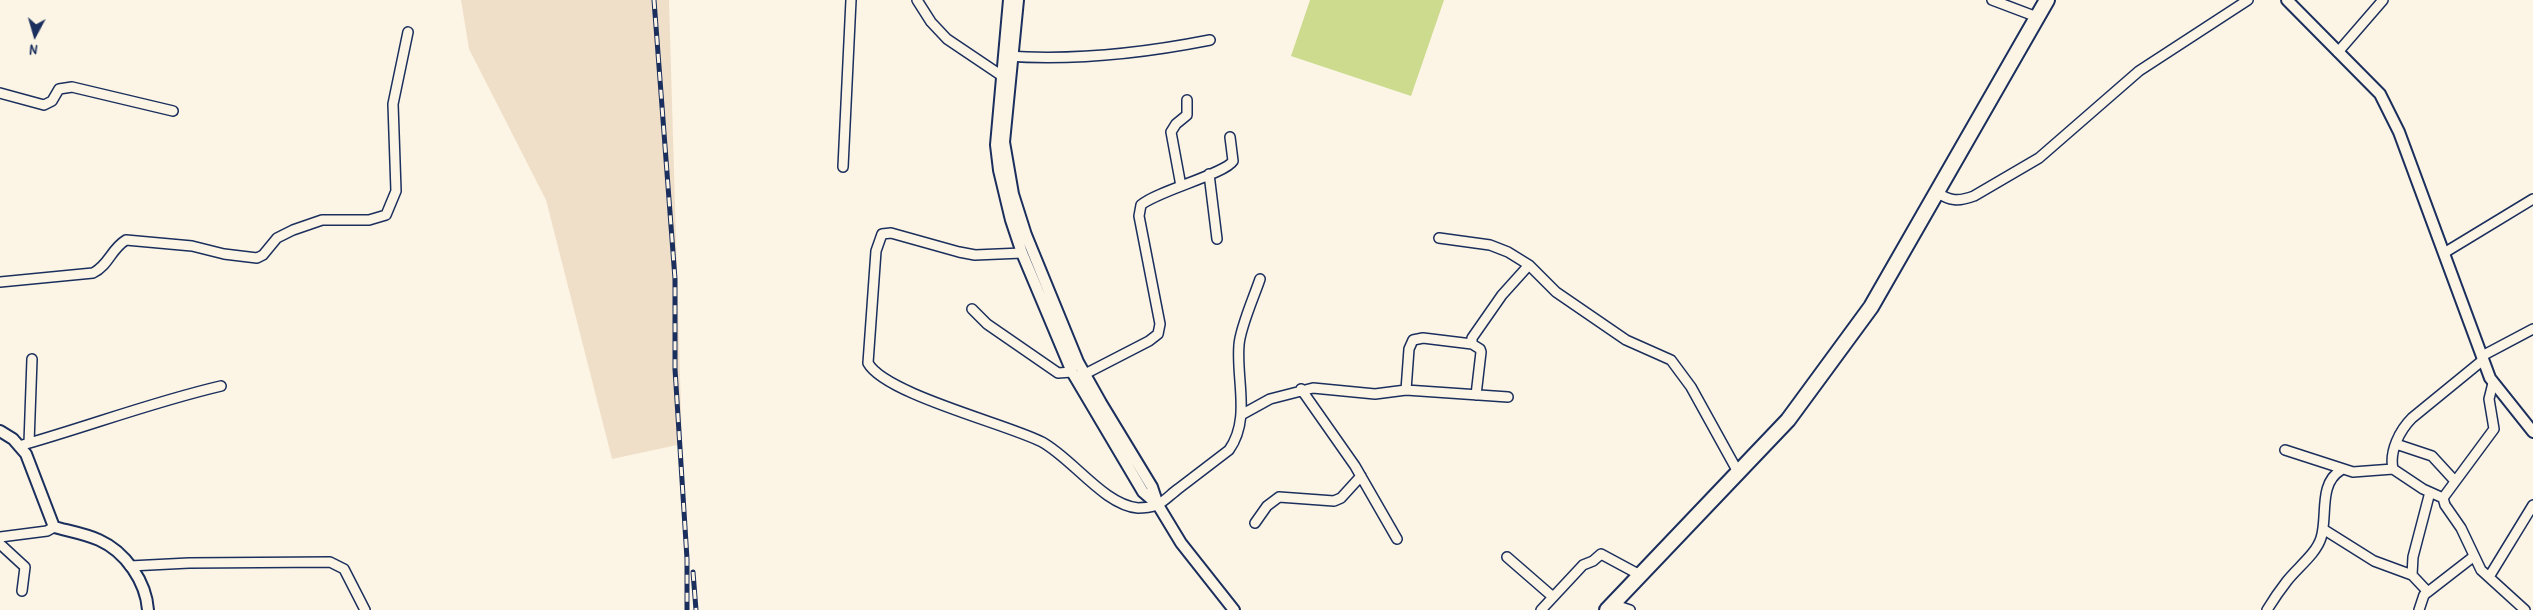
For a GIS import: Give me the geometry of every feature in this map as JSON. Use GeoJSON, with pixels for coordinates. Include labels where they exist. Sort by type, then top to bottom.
{"type":"FeatureCollection","features":[{"type":"Feature","properties":{"kind":"main road"},"geometry":{"type":"LineString","coordinates":[[1610,607],[1788,420],[1871,307],[2047,0]]}},
{"type":"Feature","properties":{"kind":"street"},"geometry":{"type":"LineString","coordinates":[[842,167],[851,0]]}},
{"type":"Feature","properties":{"kind":"street"},"geometry":{"type":"LineString","coordinates":[[918,0],[931,22],[947,39],[1002,76]]}},
{"type":"Feature","properties":{"kind":"street"},"geometry":{"type":"LineString","coordinates":[[1010,0],[1005,155],[1021,237],[1022,253],[1073,367],[1143,492],[1158,505]]}},
{"type":"Feature","properties":{"kind":"street"},"geometry":{"type":"LineString","coordinates":[[1018,0],[1008,56],[1002,76],[996,133],[997,157],[1021,237],[1073,367],[1085,374],[1152,487],[1158,505],[1198,567],[1234,610]]}},
{"type":"Feature","properties":{"kind":"street"},"geometry":{"type":"LineString","coordinates":[[1992,0],[2037,17]]}},
{"type":"Feature","properties":{"kind":"street"},"geometry":{"type":"LineString","coordinates":[[1936,192],[1954,201],[1969,198],[2039,158],[2139,71],[2248,0]]}},
{"type":"Feature","properties":{"kind":"street"},"geometry":{"type":"LineString","coordinates":[[2287,0],[2380,94],[2399,132],[2482,358],[2493,383],[2533,432]]}},
{"type":"Feature","properties":{"kind":"street"},"geometry":{"type":"LineString","coordinates":[[2338,52],[2383,0]]}},
{"type":"Feature","properties":{"kind":"street"},"geometry":{"type":"LineString","coordinates":[[0,282],[93,273],[105,266],[112,252],[126,240],[192,246],[224,254],[257,258],[263,255],[277,238],[322,220],[369,220],[386,215],[396,191],[393,104],[408,32]]}},
{"type":"Feature","properties":{"kind":"street"},"geometry":{"type":"LineString","coordinates":[[1008,56],[1073,56],[1140,52],[1210,40]]}},
{"type":"Feature","properties":{"kind":"street"},"geometry":{"type":"LineString","coordinates":[[0,92],[44,106],[52,101],[59,89],[72,87],[173,111]]}},
{"type":"Feature","properties":{"kind":"street"},"geometry":{"type":"LineString","coordinates":[[1181,186],[1172,132],[1176,124],[1187,115],[1187,100]]}},
{"type":"Feature","properties":{"kind":"street"},"geometry":{"type":"LineString","coordinates":[[1085,374],[1149,341],[1158,334],[1160,324],[1139,210],[1145,201],[1228,167],[1233,161],[1230,137]]}},
{"type":"Feature","properties":{"kind":"street"},"geometry":{"type":"LineString","coordinates":[[1209,174],[1217,239]]}},
{"type":"Feature","properties":{"kind":"street"},"geometry":{"type":"LineString","coordinates":[[2444,254],[2533,199]]}},
{"type":"Feature","properties":{"kind":"street"},"geometry":{"type":"LineString","coordinates":[[1022,253],[975,255],[891,233],[882,234],[876,251],[868,362],[872,370],[930,400],[1042,442],[1078,468],[1106,495],[1136,508],[1158,505],[1229,450],[1239,431],[1241,415],[1239,344],[1260,280]]}},
{"type":"Feature","properties":{"kind":"street"},"geometry":{"type":"LineString","coordinates":[[1439,238],[1490,245],[1508,252],[1529,265],[1556,292],[1626,340],[1663,356],[1678,366],[1738,472]]}},
{"type":"Feature","properties":{"kind":"street"},"geometry":{"type":"LineString","coordinates":[[1472,344],[1473,336],[1494,305],[1529,265]]}},
{"type":"Feature","properties":{"kind":"street"},"geometry":{"type":"LineString","coordinates":[[972,308],[987,324],[1058,372],[1073,367]]}},
{"type":"Feature","properties":{"kind":"street"},"geometry":{"type":"LineString","coordinates":[[2394,469],[2393,454],[2396,444],[2404,427],[2412,418],[2482,358],[2533,329]]}},
{"type":"Feature","properties":{"kind":"street"},"geometry":{"type":"LineString","coordinates":[[1406,390],[1410,349],[1413,340],[1423,338],[1472,344],[1480,349],[1476,395]]}},
{"type":"Feature","properties":{"kind":"street"},"geometry":{"type":"LineString","coordinates":[[32,358],[24,445],[54,527]]}},
{"type":"Feature","properties":{"kind":"street"},"geometry":{"type":"LineString","coordinates":[[2493,383],[2489,399],[2494,430],[2454,480],[2443,498],[2445,505],[2461,528],[2481,570],[2525,610]]}},
{"type":"Feature","properties":{"kind":"street"},"geometry":{"type":"LineString","coordinates":[[0,431],[24,445],[79,429],[153,403],[221,386]]}},
{"type":"Feature","properties":{"kind":"street"},"geometry":{"type":"LineString","coordinates":[[1241,415],[1270,400],[1300,389],[1322,387],[1376,394],[1406,390],[1508,397]]}},
{"type":"Feature","properties":{"kind":"street"},"geometry":{"type":"LineString","coordinates":[[1300,389],[1334,434],[1361,476],[1397,539]]}},
{"type":"Feature","properties":{"kind":"street"},"geometry":{"type":"LineString","coordinates":[[2396,444],[2432,456],[2454,480]]}},
{"type":"Feature","properties":{"kind":"street"},"geometry":{"type":"LineString","coordinates":[[2285,450],[2341,470],[2373,472],[2394,469],[2443,498]]}},
{"type":"Feature","properties":{"kind":"street"},"geometry":{"type":"LineString","coordinates":[[2267,610],[2286,582],[2317,546],[2323,528],[2326,490],[2333,475],[2341,470]]}},
{"type":"Feature","properties":{"kind":"street"},"geometry":{"type":"LineString","coordinates":[[1255,523],[1268,506],[1279,497],[1334,501],[1341,498],[1361,476]]}},
{"type":"Feature","properties":{"kind":"street"},"geometry":{"type":"LineString","coordinates":[[2412,576],[2413,557],[2430,492]]}},
{"type":"Feature","properties":{"kind":"street"},"geometry":{"type":"LineString","coordinates":[[2489,577],[2533,504]]}},
{"type":"Feature","properties":{"kind":"street"},"geometry":{"type":"LineString","coordinates":[[0,537],[47,531],[54,527],[100,540],[118,553],[138,575],[147,596],[148,610]]}},
{"type":"Feature","properties":{"kind":"street"},"geometry":{"type":"LineString","coordinates":[[2323,528],[2374,561],[2412,576],[2428,592]]}},
{"type":"Feature","properties":{"kind":"street"},"geometry":{"type":"LineString","coordinates":[[0,544],[25,567],[22,591]]}},
{"type":"Feature","properties":{"kind":"street"},"geometry":{"type":"LineString","coordinates":[[1541,610],[1583,565],[1593,561],[1601,554],[1640,575]]}},
{"type":"Feature","properties":{"kind":"street"},"geometry":{"type":"LineString","coordinates":[[2418,610],[2424,596],[2428,592],[2473,556]]}},
{"type":"Feature","properties":{"kind":"street"},"geometry":{"type":"LineString","coordinates":[[1507,557],[1553,597]]}},
{"type":"Feature","properties":{"kind":"street"},"geometry":{"type":"LineString","coordinates":[[130,566],[189,563],[330,562],[344,569],[365,610]]}},
{"type":"Feature","properties":{"kind":"street"},"geometry":{"type":"LineString","coordinates":[[1610,607],[1630,610]]}},
{"type":"Feature","properties":{"kind":"shaded area"},"geometry":{"type":"Polygon","coordinates":[[[461,0],[669,0],[682,444],[612,459],[546,200],[469,49],[461,0]]]}},
{"type":"Feature","properties":{"kind":"green space"},"geometry":{"type":"Polygon","coordinates":[[[1310,0],[1444,0],[1411,96],[1291,56],[1310,0]]]}},
{"type":"Feature","properties":{"kind":"railway"},"geometry":{"type":"LineString","coordinates":[[654,0],[675,279],[675,369],[687,559],[687,610]]}},
{"type":"Feature","properties":{"kind":"railway"},"geometry":{"type":"LineString","coordinates":[[693,572],[696,610]]}}]}
